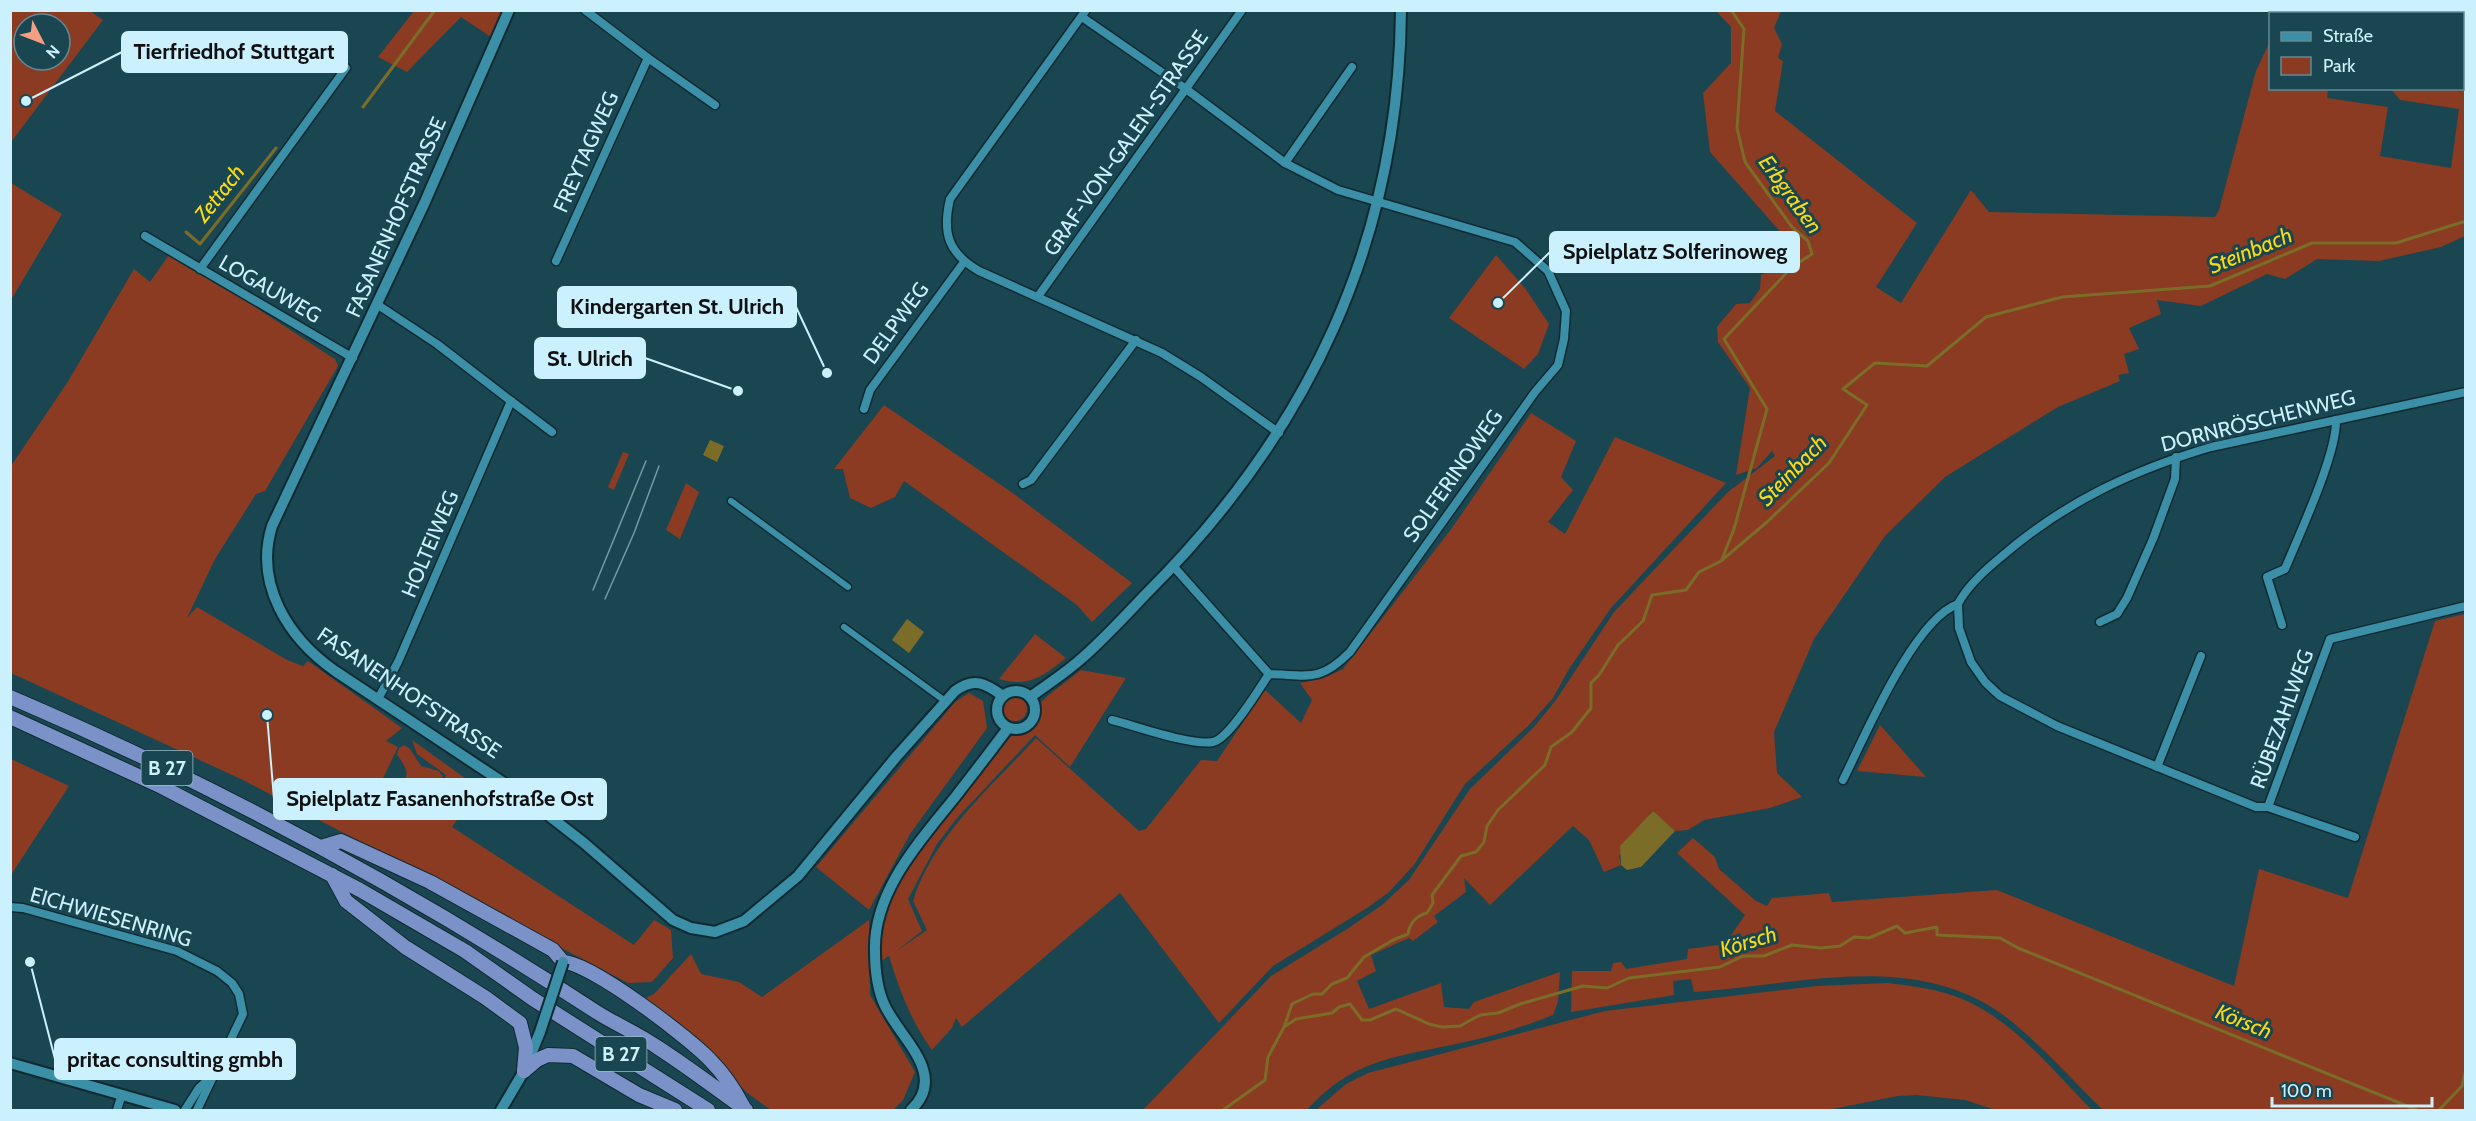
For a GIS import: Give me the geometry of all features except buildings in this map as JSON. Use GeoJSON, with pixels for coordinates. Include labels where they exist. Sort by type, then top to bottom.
{"type":"FeatureCollection","features":[{"type":"Feature","properties":{"kind":"highway","name":"B 27"},"geometry":{"type":"LineString","coordinates":[[10,697],[158,764],[321,846],[451,920],[614,1023],[656,1045],[746,1110]]}},
{"type":"Feature","properties":{"kind":"highway","name":"B 27"},"geometry":{"type":"LineString","coordinates":[[10,717],[153,782],[332,874],[465,951],[532,999],[708,1110]]}},
{"type":"Feature","properties":{"kind":"highway"},"geometry":{"type":"LineString","coordinates":[[321,846],[341,841],[430,882],[553,950],[563,962],[575,963],[604,981],[699,1048],[733,1086],[746,1110]]}},
{"type":"Feature","properties":{"kind":"highway"},"geometry":{"type":"LineString","coordinates":[[332,874],[346,901],[405,946],[486,998],[520,1023],[526,1047],[524,1071]]}},
{"type":"Feature","properties":{"kind":"highway","name":"B 27"},"geometry":{"type":"LineString","coordinates":[[524,1071],[537,1060],[548,1055],[573,1056],[639,1095],[675,1110]]}},
{"type":"Feature","properties":{"kind":"street","name":"FASANENHOFSTRASSE"},"geometry":{"type":"LineString","coordinates":[[509,10],[378,305],[272,526],[266,547],[267,564],[275,600],[295,636],[316,657],[525,797],[584,843],[673,920],[715,932],[744,921],[777,896],[817,855],[945,701],[966,683],[976,682],[990,686],[1003,696]]}},
{"type":"Feature","properties":{"kind":"street"},"geometry":{"type":"LineString","coordinates":[[585,10],[715,105]]}},
{"type":"Feature","properties":{"kind":"street","name":"GRAF-VON-GALEN-STRASSE"},"geometry":{"type":"LineString","coordinates":[[1039,296],[1242,10]]}},
{"type":"Feature","properties":{"kind":"street"},"geometry":{"type":"LineString","coordinates":[[1030,697],[1080,660],[1174,567],[1218,517],[1279,433],[1322,356],[1353,279],[1378,201],[1395,106],[1401,10]]}},
{"type":"Feature","properties":{"kind":"street"},"geometry":{"type":"LineString","coordinates":[[1084,14],[950,199],[946,217],[947,233],[952,248],[964,262],[1136,340],[1201,377],[1279,433]]}},
{"type":"Feature","properties":{"kind":"street","name":"SOLFERINOWEG"},"geometry":{"type":"LineString","coordinates":[[1084,14],[1285,163],[1338,190],[1515,242],[1548,271],[1566,311],[1564,339],[1558,364],[1535,392],[1350,652],[1333,668],[1319,675],[1300,678],[1269,674]]}},
{"type":"Feature","properties":{"kind":"street","name":"FREYTAGWEG"},"geometry":{"type":"LineString","coordinates":[[556,261],[648,58]]}},
{"type":"Feature","properties":{"kind":"street"},"geometry":{"type":"LineString","coordinates":[[1285,163],[1352,67]]}},
{"type":"Feature","properties":{"kind":"street","name":"LOGAUWEG"},"geometry":{"type":"LineString","coordinates":[[200,269],[346,68]]}},
{"type":"Feature","properties":{"kind":"street","name":"LOGAUWEG"},"geometry":{"type":"LineString","coordinates":[[145,236],[353,358]]}},
{"type":"Feature","properties":{"kind":"street","name":"DELPWEG"},"geometry":{"type":"LineString","coordinates":[[864,409],[870,390],[964,262]]}},
{"type":"Feature","properties":{"kind":"street"},"geometry":{"type":"LineString","coordinates":[[378,305],[437,344],[552,432]]}},
{"type":"Feature","properties":{"kind":"street"},"geometry":{"type":"LineString","coordinates":[[1023,484],[1031,480],[1136,340]]}},
{"type":"Feature","properties":{"kind":"street","name":"DORNRÖSCHENWEG"},"geometry":{"type":"LineString","coordinates":[[1844,780],[1900,670],[1931,624],[1947,608],[1958,604],[1962,595],[1989,567],[2027,534],[2100,489],[2176,457],[2211,447],[2466,392]]}},
{"type":"Feature","properties":{"kind":"street","name":"HOLTEIWEG"},"geometry":{"type":"LineString","coordinates":[[378,699],[398,662],[512,401]]}},
{"type":"Feature","properties":{"kind":"street"},"geometry":{"type":"LineString","coordinates":[[2282,625],[2267,577],[2285,569],[2329,453],[2336,430],[2336,420]]}},
{"type":"Feature","properties":{"kind":"street"},"geometry":{"type":"LineString","coordinates":[[2100,622],[2117,614],[2127,598],[2154,539],[2175,479],[2176,457]]}},
{"type":"Feature","properties":{"kind":"street"},"geometry":{"type":"LineString","coordinates":[[731,501],[848,586]]}},
{"type":"Feature","properties":{"kind":"street"},"geometry":{"type":"LineString","coordinates":[[1112,720],[1193,741],[1214,742],[1227,733],[1269,674],[1174,567]]}},
{"type":"Feature","properties":{"kind":"street"},"geometry":{"type":"LineString","coordinates":[[1958,604],[1959,628],[1971,662],[1985,682],[2000,696],[2057,726],[2256,807],[2268,807],[2355,837]]}},
{"type":"Feature","properties":{"kind":"street","name":"RÜBEZAHLWEG"},"geometry":{"type":"LineString","coordinates":[[2268,807],[2330,639],[2466,606]]}},
{"type":"Feature","properties":{"kind":"street"},"geometry":{"type":"LineString","coordinates":[[844,627],[945,701]]}},
{"type":"Feature","properties":{"kind":"street"},"geometry":{"type":"LineString","coordinates":[[2157,767],[2201,656]]}},
{"type":"Feature","properties":{"kind":"street"},"geometry":{"type":"LineString","coordinates":[[1017,691],[1030,697],[1035,713],[1032,721],[1017,729],[1008,728],[1001,722],[997,713],[998,704],[1003,696],[1017,691]]}},
{"type":"Feature","properties":{"kind":"street"},"geometry":{"type":"LineString","coordinates":[[911,1110],[923,1095],[926,1076],[916,1052],[894,1024],[883,1003],[876,976],[874,948],[879,919],[890,888],[912,852],[1008,728]]}},
{"type":"Feature","properties":{"kind":"street","name":"EICHWIESENRING"},"geometry":{"type":"LineString","coordinates":[[10,907],[23,908],[177,951],[217,971],[232,983],[239,994],[243,1014],[197,1110]]}},
{"type":"Feature","properties":{"kind":"street"},"geometry":{"type":"LineString","coordinates":[[501,1110],[524,1071],[540,1032],[563,962]]}},
{"type":"Feature","properties":{"kind":"street"},"geometry":{"type":"LineString","coordinates":[[10,1063],[175,1110]]}},
{"type":"Feature","properties":{"kind":"street","name":"EICHWIESENRING"},"geometry":{"type":"LineString","coordinates":[[184,1110],[199,1088],[211,1078]]}},
{"type":"Feature","properties":{"kind":"street"},"geometry":{"type":"LineString","coordinates":[[117,1110],[122,1094]]}},
{"type":"Feature","properties":{"kind":"green space"},"geometry":{"type":"Polygon","coordinates":[[[11,10],[90,11],[103,20],[72,61],[72,12],[12,12],[12,72],[64,72],[11,142],[11,10]]]}},
{"type":"Feature","properties":{"kind":"green space"},"geometry":{"type":"Polygon","coordinates":[[[2333,10],[2465,11],[2465,236],[2441,247],[2379,261],[2317,259],[2285,279],[2267,274],[2201,306],[2157,300],[2161,314],[2129,328],[2139,349],[2124,354],[2129,373],[2118,375],[2120,381],[2058,407],[1945,477],[1885,536],[1814,639],[1774,732],[1777,773],[1802,797],[1770,808],[1704,820],[1688,830],[1675,831],[1652,811],[1619,856],[1621,865],[1604,872],[1589,840],[1573,826],[1490,905],[1464,878],[1466,892],[1434,916],[1438,922],[1413,941],[1409,938],[1371,955],[1376,971],[1357,981],[1369,1009],[1441,983],[1444,1007],[1469,1009],[1474,1002],[1560,972],[1558,1002],[1553,1015],[1487,1037],[1379,1062],[1343,1079],[1325,1092],[1307,1110],[1143,1110],[1271,976],[1382,905],[1409,880],[1470,789],[1533,728],[1556,700],[1614,612],[1728,492],[1775,456],[1772,451],[1757,468],[1736,475],[1750,388],[1718,342],[1717,327],[1736,304],[1750,303],[1760,289],[1761,275],[1790,263],[1799,253],[1710,152],[1703,93],[1731,63],[1731,27],[1716,11],[1781,11],[1774,28],[1782,44],[1778,58],[1783,61],[1775,111],[1917,223],[1876,287],[1901,303],[1971,190],[1989,212],[2215,217],[2219,210],[2256,71],[2269,43],[2269,90],[2328,90],[2327,98],[2388,107],[2380,156],[2451,168],[2459,109],[2400,100],[2392,90],[2464,90],[2464,12],[2332,12],[2333,10]]]}},
{"type":"Feature","properties":{"kind":"green space"},"geometry":{"type":"Polygon","coordinates":[[[414,11],[503,11],[491,37],[461,17],[407,72],[378,57],[414,11]]]}},
{"type":"Feature","properties":{"kind":"green space"},"geometry":{"type":"Polygon","coordinates":[[[11,183],[62,214],[11,300],[11,183]]]}},
{"type":"Feature","properties":{"kind":"green space"},"geometry":{"type":"Polygon","coordinates":[[[171,252],[335,359],[338,366],[265,491],[256,494],[215,559],[187,618],[197,607],[287,660],[303,666],[308,661],[402,728],[386,741],[398,747],[374,797],[423,807],[440,792],[446,775],[417,754],[412,740],[479,788],[452,827],[634,945],[654,920],[671,930],[673,958],[652,982],[628,983],[243,780],[11,673],[11,466],[67,383],[134,269],[150,282],[171,252]]]}},
{"type":"Feature","properties":{"kind":"green space"},"geometry":{"type":"Polygon","coordinates":[[[1496,255],[1525,288],[1549,324],[1538,354],[1524,369],[1449,318],[1496,255]]]}},
{"type":"Feature","properties":{"kind":"green space"},"geometry":{"type":"Polygon","coordinates":[[[884,405],[1014,494],[1132,583],[1092,622],[1077,605],[904,481],[895,497],[871,508],[850,498],[843,469],[834,469],[884,405]]]}},
{"type":"Feature","properties":{"kind":"green space"},"geometry":{"type":"Polygon","coordinates":[[[1531,413],[1576,441],[1561,477],[1573,490],[1548,522],[1565,534],[1615,437],[1726,483],[1611,608],[1569,669],[1553,698],[1529,725],[1465,784],[1414,865],[1388,893],[1273,966],[1219,1023],[1120,893],[962,1027],[956,1018],[952,1028],[932,1050],[906,1004],[889,956],[881,961],[883,924],[890,901],[903,876],[937,826],[1011,736],[1027,731],[1043,700],[1081,670],[1126,678],[1070,767],[1035,735],[957,818],[937,844],[908,899],[922,931],[895,952],[927,930],[913,901],[934,855],[966,813],[1036,738],[1139,831],[1146,829],[1201,760],[1217,761],[1265,690],[1301,723],[1312,700],[1300,683],[1324,678],[1343,669],[1452,528],[1531,413]]]}},
{"type":"Feature","properties":{"kind":"green space"},"geometry":{"type":"Polygon","coordinates":[[[623,452],[629,454],[614,490],[608,487],[623,452]]]}},
{"type":"Feature","properties":{"kind":"green space"},"geometry":{"type":"Polygon","coordinates":[[[686,483],[699,492],[680,539],[666,530],[686,483]]]}},
{"type":"Feature","properties":{"kind":"green space"},"geometry":{"type":"Polygon","coordinates":[[[2465,614],[2465,1110],[2103,1110],[2007,1017],[1959,991],[1922,981],[1885,977],[1847,977],[1694,992],[1691,979],[1673,981],[1674,995],[1571,1012],[1572,971],[1611,971],[1613,963],[1621,962],[1626,969],[1687,959],[1688,949],[1725,944],[1745,915],[1677,853],[1693,838],[1715,857],[1719,869],[1756,901],[1767,906],[1772,898],[1829,893],[1832,902],[1997,890],[2234,986],[2259,869],[2348,898],[2435,621],[2465,614]]]}},
{"type":"Feature","properties":{"kind":"green space"},"geometry":{"type":"Polygon","coordinates":[[[1035,634],[1066,658],[1035,679],[1019,682],[999,679],[1035,634]]]}},
{"type":"Feature","properties":{"kind":"green space"},"geometry":{"type":"Polygon","coordinates":[[[969,693],[983,701],[987,728],[910,834],[869,910],[816,867],[955,702],[969,693]]]}},
{"type":"Feature","properties":{"kind":"green space"},"geometry":{"type":"Polygon","coordinates":[[[1015,697],[1020,698],[1026,704],[1026,714],[1020,720],[1015,721],[1010,720],[1004,714],[1003,709],[1004,704],[1010,698],[1015,697]]]}},
{"type":"Feature","properties":{"kind":"green space"},"geometry":{"type":"Polygon","coordinates":[[[1880,725],[1926,777],[1857,771],[1880,725]]]}},
{"type":"Feature","properties":{"kind":"green space"},"geometry":{"type":"Polygon","coordinates":[[[404,745],[410,749],[421,766],[439,771],[443,777],[411,793],[403,793],[400,785],[407,774],[397,754],[399,748],[404,745]]]}},
{"type":"Feature","properties":{"kind":"green space"},"geometry":{"type":"Polygon","coordinates":[[[11,759],[69,786],[11,875],[11,759]]]}},
{"type":"Feature","properties":{"kind":"green space"},"geometry":{"type":"Polygon","coordinates":[[[869,920],[870,995],[915,1072],[903,1100],[893,1110],[771,1110],[746,1092],[703,1045],[643,999],[654,994],[691,954],[701,974],[739,982],[762,997],[869,920]]]}},
{"type":"Feature","properties":{"kind":"green space"},"geometry":{"type":"Polygon","coordinates":[[[1888,983],[1942,992],[1979,1007],[2015,1032],[2092,1110],[1996,1110],[1965,1100],[1916,1095],[1898,1096],[1827,1110],[1316,1110],[1346,1084],[1368,1073],[1605,1011],[1817,986],[1888,983]]]}},
{"type":"Feature","properties":{"kind":"shaded area"},"geometry":{"type":"Polygon","coordinates":[[[710,440],[724,446],[717,462],[703,455],[710,440]]]}},
{"type":"Feature","properties":{"kind":"shaded area"},"geometry":{"type":"Polygon","coordinates":[[[907,619],[924,632],[909,653],[892,640],[907,619]]]}},
{"type":"Feature","properties":{"kind":"shaded area"},"geometry":{"type":"Polygon","coordinates":[[[1653,811],[1675,831],[1641,867],[1627,870],[1621,865],[1620,846],[1653,811]]]}},
{"type":"Feature","properties":{"kind":"waterway","name":"Zettach"},"geometry":{"type":"LineString","coordinates":[[363,107],[435,10]]}},
{"type":"Feature","properties":{"kind":"waterway","name":"Erbgraben"},"geometry":{"type":"LineString","coordinates":[[1722,559],[1734,529],[1767,409],[1724,339],[1792,267],[1812,254],[1808,241],[1792,227],[1745,162],[1737,128],[1744,29],[1731,10]]}},
{"type":"Feature","properties":{"kind":"waterway","name":"Zettach"},"geometry":{"type":"LineString","coordinates":[[186,232],[200,244],[276,148]]}},
{"type":"Feature","properties":{"kind":"waterway","name":"Steinbach"},"geometry":{"type":"LineString","coordinates":[[1284,1027],[1292,1004],[1313,994],[1322,994],[1332,984],[1347,978],[1364,957],[1408,934],[1414,920],[1427,913],[1433,903],[1432,895],[1461,856],[1476,852],[1484,842],[1487,826],[1498,810],[1545,765],[1551,747],[1572,732],[1591,708],[1591,683],[1599,675],[1618,645],[1643,621],[1652,595],[1686,590],[1699,572],[1721,561],[1767,522],[1829,463],[1867,405],[1843,389],[1875,363],[1927,366],[1986,317],[2062,297],[2210,286],[2312,243],[2396,243],[2466,221]]}},
{"type":"Feature","properties":{"kind":"waterway","name":"Körsch"},"geometry":{"type":"LineString","coordinates":[[1223,1110],[1265,1080],[1268,1057],[1284,1027],[1296,1019],[1332,1013],[1339,1007],[1350,1004],[1362,1020],[1370,1020],[1396,1009],[1429,1024],[1442,1027],[1460,1026],[1480,1015],[1498,1013],[1520,1004],[1583,986],[1607,988],[1629,978],[1720,967],[1743,956],[1764,956],[1792,945],[1821,948],[1840,946],[1854,937],[1869,938],[1897,926],[1905,933],[1937,927],[1937,935],[2000,938],[2018,948],[2417,1110]]}},
{"type":"Feature","properties":{"kind":"waterway","name":"Körsch"},"geometry":{"type":"LineString","coordinates":[[2439,1110],[2462,1086],[2466,1069]]}},
{"type":"Feature","properties":{"kind":"tram line"},"geometry":{"type":"LineString","coordinates":[[593,590],[646,461]]}},
{"type":"Feature","properties":{"kind":"tram line"},"geometry":{"type":"LineString","coordinates":[[605,599],[634,533],[659,466]]}},
{"type":"Feature","properties":{"kind":"place","name":"Tierfriedhof Stuttgart"},"geometry":{"type":"Point","coordinates":[26,101]}},
{"type":"Feature","properties":{"kind":"place","name":"Spielplatz Solferinoweg"},"geometry":{"type":"Point","coordinates":[1498,303]}},
{"type":"Feature","properties":{"kind":"place","name":"Kindergarten St. Ulrich"},"geometry":{"type":"Point","coordinates":[827,373]}},
{"type":"Feature","properties":{"kind":"place","name":"St. Ulrich"},"geometry":{"type":"Point","coordinates":[738,391]}},
{"type":"Feature","properties":{"kind":"place","name":"Spielplatz Fasanenhofstraße Ost"},"geometry":{"type":"Point","coordinates":[267,715]}},
{"type":"Feature","properties":{"kind":"place","name":"pritac consulting gmbh"},"geometry":{"type":"Point","coordinates":[30,962]}}]}
